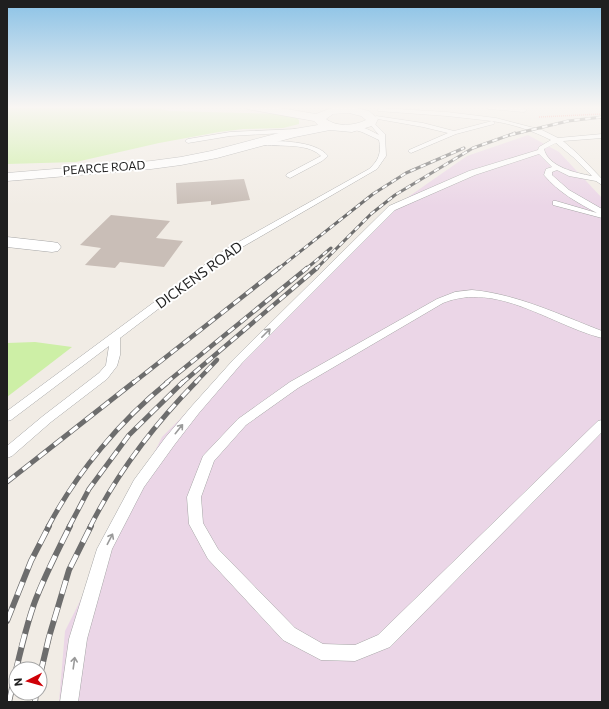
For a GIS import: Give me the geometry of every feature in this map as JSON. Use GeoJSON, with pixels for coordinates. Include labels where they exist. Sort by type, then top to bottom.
{"type":"FeatureCollection","features":[{"type":"Feature","properties":{"kind":"street","name":"PEARCE ROAD"},"geometry":{"type":"LineString","coordinates":[[7,177],[166,163],[212,155],[268,140]]}},
{"type":"Feature","properties":{"kind":"street"},"geometry":{"type":"LineString","coordinates":[[8,243],[52,247]]}},
{"type":"Feature","properties":{"kind":"lane"},"geometry":{"type":"LineString","coordinates":[[188,141],[193,140]]}},
{"type":"Feature","properties":{"kind":"lane","name":"DICKENS ROAD"},"geometry":{"type":"LineString","coordinates":[[7,417],[229,251],[268,227],[371,170],[380,163],[384,153],[381,140]]}},
{"type":"Feature","properties":{"kind":"lane"},"geometry":{"type":"LineString","coordinates":[[411,151],[437,140]]}},
{"type":"Feature","properties":{"kind":"lane"},"geometry":{"type":"LineString","coordinates":[[69,702],[78,639],[105,549],[139,484],[170,441],[238,361],[392,208],[472,174],[541,151],[544,146],[557,141],[565,140]]}},
{"type":"Feature","properties":{"kind":"lane"},"geometry":{"type":"LineString","coordinates":[[557,141],[579,158],[600,181]]}},
{"type":"Feature","properties":{"kind":"lane"},"geometry":{"type":"LineString","coordinates":[[258,143],[303,146],[320,151],[325,156],[290,176]]}},
{"type":"Feature","properties":{"kind":"lane"},"geometry":{"type":"LineString","coordinates":[[541,151],[545,158],[556,168],[577,176],[600,181]]}},
{"type":"Feature","properties":{"kind":"lane"},"geometry":{"type":"LineString","coordinates":[[556,168],[549,171],[548,176],[553,182],[564,191],[602,212]]}},
{"type":"Feature","properties":{"kind":"lane"},"geometry":{"type":"LineString","coordinates":[[556,203],[602,217]]}},
{"type":"Feature","properties":{"kind":"lane"},"geometry":{"type":"LineString","coordinates":[[602,335],[493,295],[472,293],[455,295],[440,301],[294,385],[242,422],[208,459],[194,497],[196,524],[212,554],[289,634],[321,652],[355,653],[384,641],[602,424]]}},
{"type":"Feature","properties":{"kind":"lane"},"geometry":{"type":"LineString","coordinates":[[7,453],[47,418],[103,376],[111,366],[114,355],[115,336]]}},
{"type":"Feature","properties":{"kind":"shaded area"},"geometry":{"type":"Polygon","coordinates":[[[513,140],[537,140],[559,152],[602,198],[602,702],[59,702],[65,631],[162,437],[388,211],[467,156],[513,140]]]}},
{"type":"Feature","properties":{"kind":"green space"},"geometry":{"type":"Polygon","coordinates":[[[7,140],[175,140],[76,162],[7,164],[7,140]]]}},
{"type":"Feature","properties":{"kind":"green space"},"geometry":{"type":"Polygon","coordinates":[[[35,342],[72,347],[7,397],[7,343],[35,342]]]}},
{"type":"Feature","properties":{"kind":"building"},"geometry":{"type":"Polygon","coordinates":[[[244,179],[250,200],[211,205],[211,201],[177,204],[176,183],[244,179]]]}},
{"type":"Feature","properties":{"kind":"building"},"geometry":{"type":"Polygon","coordinates":[[[111,215],[170,221],[156,238],[183,241],[164,267],[120,262],[115,268],[85,265],[101,248],[80,245],[111,215]]]}},
{"type":"Feature","properties":{"kind":"railway"},"geometry":{"type":"LineString","coordinates":[[317,268],[371,214],[395,195],[473,148],[495,140]]}},
{"type":"Feature","properties":{"kind":"railway"},"geometry":{"type":"LineString","coordinates":[[278,269],[373,194],[406,173],[464,148]]}},
{"type":"Feature","properties":{"kind":"railway"},"geometry":{"type":"LineString","coordinates":[[306,269],[331,248]]}},
{"type":"Feature","properties":{"kind":"railway"},"geometry":{"type":"LineString","coordinates":[[133,383],[279,268]]}},
{"type":"Feature","properties":{"kind":"railway"},"geometry":{"type":"LineString","coordinates":[[166,383],[307,268]]}},
{"type":"Feature","properties":{"kind":"railway"},"geometry":{"type":"LineString","coordinates":[[182,383],[317,268]]}},
{"type":"Feature","properties":{"kind":"railway"},"geometry":{"type":"LineString","coordinates":[[195,383],[217,360]]}},
{"type":"Feature","properties":{"kind":"railway"},"geometry":{"type":"LineString","coordinates":[[7,482],[134,382]]}},
{"type":"Feature","properties":{"kind":"railway"},"geometry":{"type":"LineString","coordinates":[[48,527],[72,487],[101,448],[133,413],[168,382]]}},
{"type":"Feature","properties":{"kind":"railway"},"geometry":{"type":"LineString","coordinates":[[69,527],[89,489],[129,435],[183,382]]}},
{"type":"Feature","properties":{"kind":"railway"},"geometry":{"type":"LineString","coordinates":[[90,527],[112,488],[137,450],[180,398],[195,383]]}},
{"type":"Feature","properties":{"kind":"railway"},"geometry":{"type":"LineString","coordinates":[[7,621],[31,561],[49,526]]}},
{"type":"Feature","properties":{"kind":"railway"},"geometry":{"type":"LineString","coordinates":[[9,702],[23,640],[34,604],[46,574],[70,526]]}},
{"type":"Feature","properties":{"kind":"railway"},"geometry":{"type":"LineString","coordinates":[[43,661],[69,570],[91,526]]}}]}
